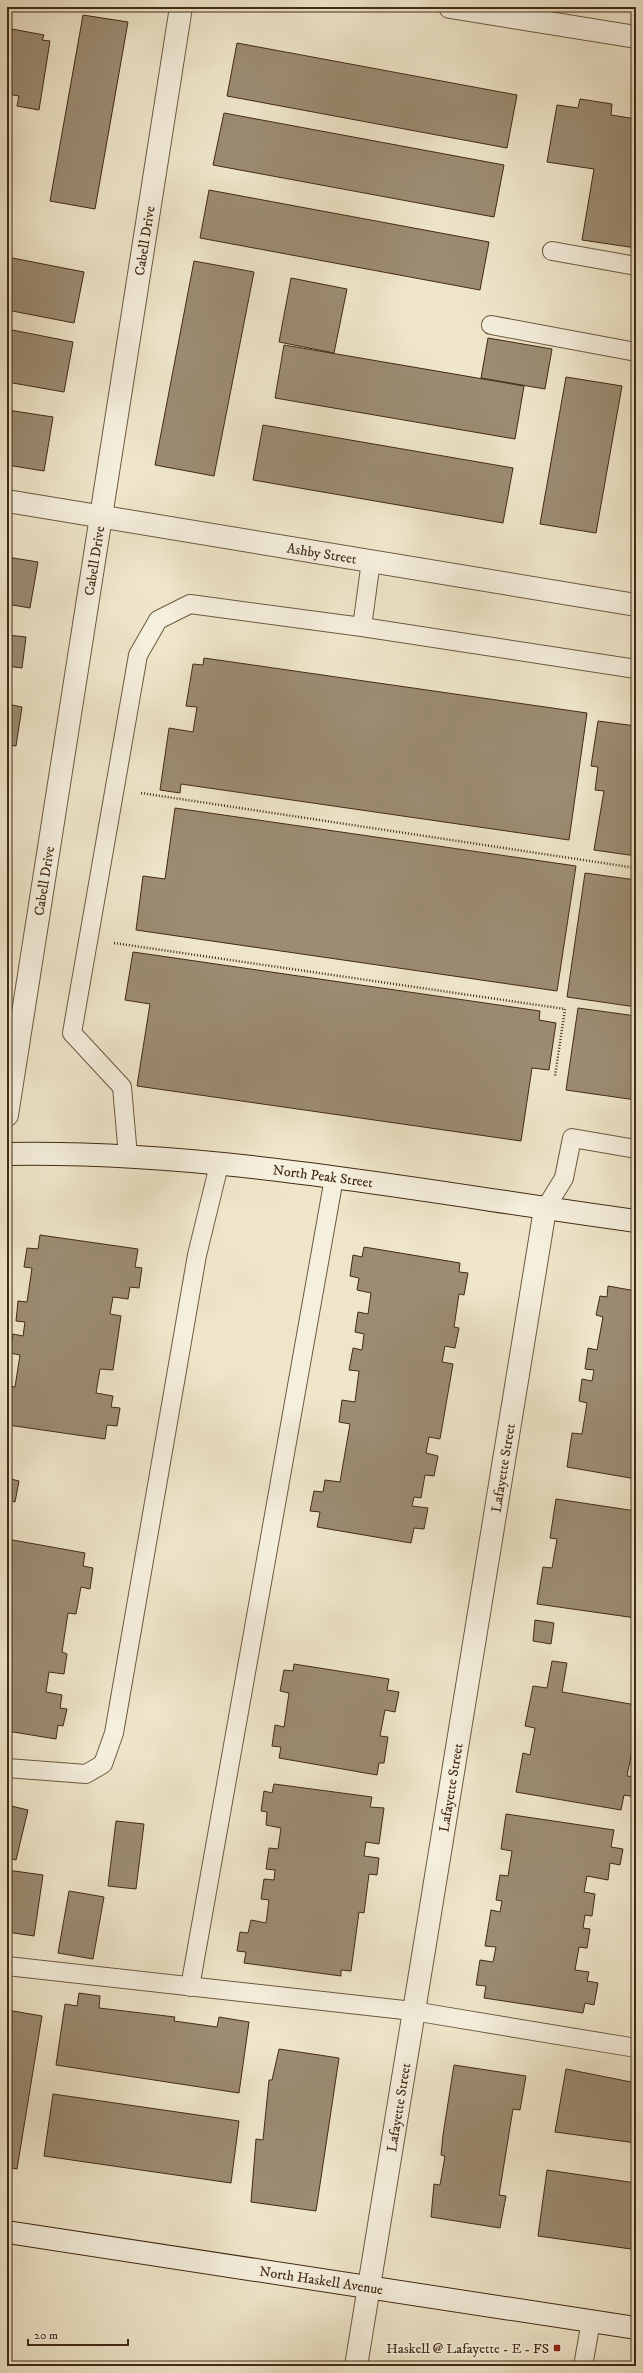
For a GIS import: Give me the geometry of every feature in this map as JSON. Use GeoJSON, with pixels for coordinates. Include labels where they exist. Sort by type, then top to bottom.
{"type":"FeatureCollection","features":[{"type":"Feature","properties":{"kind":"street","name":"Cabell Drive"},"geometry":{"type":"LineString","coordinates":[[7,1114],[181,7]]}},
{"type":"Feature","properties":{"kind":"street"},"geometry":{"type":"LineString","coordinates":[[450,7],[636,37]]}},
{"type":"Feature","properties":{"kind":"street","name":"Ashby Street"},"geometry":{"type":"LineString","coordinates":[[7,501],[636,605]]}},
{"type":"Feature","properties":{"kind":"street","name":"North Peak Street"},"geometry":{"type":"LineString","coordinates":[[7,1154],[128,1156],[219,1165],[334,1178],[636,1221]]}},
{"type":"Feature","properties":{"kind":"street","name":"Lafayette Street"},"geometry":{"type":"LineString","coordinates":[[356,2366],[545,1209]]}},
{"type":"Feature","properties":{"kind":"street","name":"North Haskell Avenue"},"geometry":{"type":"LineString","coordinates":[[9,2234],[636,2328]]}},
{"type":"Feature","properties":{"kind":"lane"},"geometry":{"type":"LineString","coordinates":[[552,251],[636,266]]}},
{"type":"Feature","properties":{"kind":"lane"},"geometry":{"type":"LineString","coordinates":[[491,325],[636,352]]}},
{"type":"Feature","properties":{"kind":"lane"},"geometry":{"type":"LineString","coordinates":[[362,627],[371,561]]}},
{"type":"Feature","properties":{"kind":"lane"},"geometry":{"type":"LineString","coordinates":[[128,1156],[122,1087],[72,1033],[138,654],[158,620],[190,604],[362,627],[636,669]]}},
{"type":"Feature","properties":{"kind":"lane"},"geometry":{"type":"LineString","coordinates":[[545,1209],[564,1178],[572,1138],[636,1149]]}},
{"type":"Feature","properties":{"kind":"lane"},"geometry":{"type":"LineString","coordinates":[[7,1768],[86,1774],[103,1764],[114,1733],[197,1255],[219,1165]]}},
{"type":"Feature","properties":{"kind":"lane"},"geometry":{"type":"LineString","coordinates":[[190,1987],[334,1178]]}},
{"type":"Feature","properties":{"kind":"lane"},"geometry":{"type":"LineString","coordinates":[[7,1966],[413,2011],[636,2047]]}},
{"type":"Feature","properties":{"kind":"lane"},"geometry":{"type":"LineString","coordinates":[[583,2366],[591,2321]]}},
{"type":"Feature","properties":{"kind":"path"},"geometry":{"type":"LineString","coordinates":[[115,789],[636,868]]}},
{"type":"Feature","properties":{"kind":"path"},"geometry":{"type":"LineString","coordinates":[[88,940],[565,1009],[555,1076]]}},
{"type":"Feature","properties":{"kind":"building"},"geometry":{"type":"Polygon","coordinates":[[[83,15],[128,22],[95,209],[50,201],[83,15]]]}},
{"type":"Feature","properties":{"kind":"building"},"geometry":{"type":"Polygon","coordinates":[[[12,29],[44,35],[42,40],[50,41],[39,110],[17,106],[19,96],[7,94],[7,36],[11,37],[12,29]]]}},
{"type":"Feature","properties":{"kind":"building"},"geometry":{"type":"Polygon","coordinates":[[[237,43],[517,95],[507,148],[227,96],[237,43]]]}},
{"type":"Feature","properties":{"kind":"building"},"geometry":{"type":"Polygon","coordinates":[[[580,99],[612,104],[611,115],[636,119],[636,248],[582,240],[594,169],[547,162],[557,105],[578,108],[580,99]]]}},
{"type":"Feature","properties":{"kind":"building"},"geometry":{"type":"Polygon","coordinates":[[[224,113],[504,165],[494,217],[213,165],[224,113]]]}},
{"type":"Feature","properties":{"kind":"building"},"geometry":{"type":"Polygon","coordinates":[[[209,190],[489,242],[480,290],[200,238],[209,190]]]}},
{"type":"Feature","properties":{"kind":"building"},"geometry":{"type":"Polygon","coordinates":[[[7,257],[84,272],[74,323],[7,310],[7,257]]]}},
{"type":"Feature","properties":{"kind":"building"},"geometry":{"type":"Polygon","coordinates":[[[194,261],[254,272],[214,476],[155,465],[194,261]]]}},
{"type":"Feature","properties":{"kind":"building"},"geometry":{"type":"Polygon","coordinates":[[[291,278],[347,289],[334,353],[279,342],[291,278]]]}},
{"type":"Feature","properties":{"kind":"building"},"geometry":{"type":"Polygon","coordinates":[[[7,329],[73,342],[64,392],[7,382],[7,329]]]}},
{"type":"Feature","properties":{"kind":"building"},"geometry":{"type":"Polygon","coordinates":[[[488,338],[552,349],[545,389],[481,378],[488,338]]]}},
{"type":"Feature","properties":{"kind":"building"},"geometry":{"type":"Polygon","coordinates":[[[284,345],[524,386],[515,439],[275,398],[284,345]]]}},
{"type":"Feature","properties":{"kind":"building"},"geometry":{"type":"Polygon","coordinates":[[[566,377],[622,386],[596,533],[540,524],[566,377]]]}},
{"type":"Feature","properties":{"kind":"building"},"geometry":{"type":"Polygon","coordinates":[[[7,410],[53,417],[44,471],[7,465],[7,410]]]}},
{"type":"Feature","properties":{"kind":"building"},"geometry":{"type":"Polygon","coordinates":[[[263,425],[513,468],[503,523],[253,480],[263,425]]]}},
{"type":"Feature","properties":{"kind":"building"},"geometry":{"type":"Polygon","coordinates":[[[7,557],[38,562],[30,608],[7,604],[7,557]]]}},
{"type":"Feature","properties":{"kind":"building"},"geometry":{"type":"Polygon","coordinates":[[[7,635],[26,637],[22,668],[7,666],[7,635]]]}},
{"type":"Feature","properties":{"kind":"building"},"geometry":{"type":"Polygon","coordinates":[[[204,658],[587,713],[569,840],[181,784],[180,793],[160,790],[169,728],[193,732],[197,707],[186,706],[193,664],[203,665],[204,658]]]}},
{"type":"Feature","properties":{"kind":"building"},"geometry":{"type":"Polygon","coordinates":[[[7,704],[22,707],[16,746],[7,745],[7,704]]]}},
{"type":"Feature","properties":{"kind":"building"},"geometry":{"type":"Polygon","coordinates":[[[598,721],[636,726],[636,856],[594,850],[604,791],[595,790],[598,767],[591,766],[598,721]]]}},
{"type":"Feature","properties":{"kind":"building"},"geometry":{"type":"Polygon","coordinates":[[[175,808],[576,866],[557,991],[136,930],[143,876],[165,879],[175,808]]]}},
{"type":"Feature","properties":{"kind":"building"},"geometry":{"type":"Polygon","coordinates":[[[585,873],[636,880],[636,1007],[567,997],[585,873]]]}},
{"type":"Feature","properties":{"kind":"building"},"geometry":{"type":"Polygon","coordinates":[[[133,952],[540,1011],[539,1020],[556,1023],[549,1070],[532,1068],[521,1141],[137,1086],[150,1004],[125,1000],[133,952]]]}},
{"type":"Feature","properties":{"kind":"building"},"geometry":{"type":"Polygon","coordinates":[[[578,1008],[636,1016],[636,1100],[566,1090],[578,1008]]]}},
{"type":"Feature","properties":{"kind":"building"},"geometry":{"type":"Polygon","coordinates":[[[40,1235],[138,1249],[135,1267],[142,1268],[139,1288],[130,1287],[128,1299],[113,1297],[110,1314],[121,1316],[113,1370],[100,1369],[96,1393],[113,1396],[111,1407],[120,1408],[117,1426],[107,1425],[105,1439],[8,1425],[10,1410],[7,1410],[7,1386],[15,1387],[20,1355],[10,1353],[13,1334],[23,1336],[25,1322],[16,1321],[18,1301],[27,1302],[32,1268],[24,1267],[27,1248],[38,1249],[40,1235]]]}},
{"type":"Feature","properties":{"kind":"building"},"geometry":{"type":"Polygon","coordinates":[[[364,1247],[460,1263],[459,1272],[468,1273],[464,1295],[459,1294],[454,1327],[459,1328],[455,1348],[445,1346],[442,1362],[453,1364],[440,1439],[429,1437],[426,1453],[438,1456],[434,1476],[425,1475],[421,1498],[414,1497],[412,1506],[428,1508],[424,1529],[414,1528],[411,1543],[317,1527],[320,1512],[310,1511],[314,1491],[323,1492],[325,1480],[340,1482],[350,1424],[339,1422],[342,1400],[355,1402],[359,1371],[349,1370],[353,1348],[362,1350],[364,1334],[355,1332],[358,1312],[368,1314],[371,1293],[357,1290],[359,1278],[350,1276],[353,1255],[362,1257],[364,1247]]]}},
{"type":"Feature","properties":{"kind":"building"},"geometry":{"type":"Polygon","coordinates":[[[608,1286],[636,1291],[636,1479],[567,1467],[572,1433],[582,1434],[587,1403],[579,1401],[582,1379],[592,1381],[594,1370],[585,1369],[588,1348],[597,1350],[603,1317],[596,1315],[600,1296],[607,1297],[608,1286]]]}},
{"type":"Feature","properties":{"kind":"building"},"geometry":{"type":"Polygon","coordinates":[[[7,1478],[19,1481],[15,1502],[7,1500],[7,1478]]]}},
{"type":"Feature","properties":{"kind":"building"},"geometry":{"type":"Polygon","coordinates":[[[556,1499],[636,1511],[636,1618],[537,1604],[543,1567],[552,1568],[557,1539],[550,1538],[556,1499]]]}},
{"type":"Feature","properties":{"kind":"building"},"geometry":{"type":"Polygon","coordinates":[[[7,1539],[85,1553],[83,1566],[93,1568],[90,1589],[81,1587],[76,1614],[68,1613],[62,1652],[67,1654],[64,1674],[49,1672],[46,1692],[62,1695],[60,1708],[67,1709],[63,1726],[58,1725],[56,1739],[7,1731],[7,1539]]]}},
{"type":"Feature","properties":{"kind":"building"},"geometry":{"type":"Polygon","coordinates":[[[535,1620],[554,1623],[551,1644],[533,1641],[535,1620]]]}},
{"type":"Feature","properties":{"kind":"building"},"geometry":{"type":"Polygon","coordinates":[[[552,1661],[567,1663],[562,1692],[636,1705],[636,1741],[634,1741],[627,1776],[636,1777],[636,1797],[624,1795],[621,1810],[516,1792],[523,1753],[530,1755],[535,1728],[525,1726],[533,1686],[547,1688],[552,1661]]]}},
{"type":"Feature","properties":{"kind":"building"},"geometry":{"type":"Polygon","coordinates":[[[294,1664],[389,1679],[387,1690],[399,1692],[395,1712],[385,1710],[380,1736],[388,1737],[384,1763],[379,1763],[377,1775],[279,1758],[281,1747],[272,1746],[275,1725],[284,1727],[289,1693],[280,1691],[284,1670],[293,1671],[294,1664]]]}},
{"type":"Feature","properties":{"kind":"building"},"geometry":{"type":"Polygon","coordinates":[[[274,1784],[372,1797],[370,1807],[384,1808],[379,1844],[366,1842],[364,1856],[379,1858],[377,1875],[369,1874],[364,1913],[359,1912],[351,1971],[341,1970],[341,1976],[244,1963],[246,1952],[237,1951],[240,1932],[248,1933],[251,1920],[266,1923],[269,1900],[261,1899],[264,1879],[274,1880],[275,1870],[266,1869],[269,1848],[278,1849],[281,1828],[266,1825],[267,1812],[261,1811],[264,1791],[272,1793],[274,1784]]]}},
{"type":"Feature","properties":{"kind":"building"},"geometry":{"type":"Polygon","coordinates":[[[7,1805],[28,1810],[16,1860],[7,1858],[7,1805]]]}},
{"type":"Feature","properties":{"kind":"building"},"geometry":{"type":"Polygon","coordinates":[[[506,1814],[614,1830],[611,1847],[623,1849],[620,1865],[610,1863],[608,1880],[587,1876],[584,1892],[595,1894],[592,1916],[585,1915],[583,1928],[590,1929],[587,1948],[579,1947],[575,1970],[589,1972],[587,1981],[598,1983],[594,2005],[585,2003],[583,2013],[484,1998],[486,1986],[476,1985],[480,1960],[493,1962],[496,1947],[485,1946],[491,1910],[500,1912],[502,1901],[496,1900],[500,1875],[508,1876],[512,1851],[501,1849],[506,1814]]]}},
{"type":"Feature","properties":{"kind":"building"},"geometry":{"type":"Polygon","coordinates":[[[116,1821],[144,1824],[136,1889],[108,1886],[116,1821]]]}},
{"type":"Feature","properties":{"kind":"building"},"geometry":{"type":"Polygon","coordinates":[[[7,1870],[43,1875],[34,1936],[7,1932],[7,1870]]]}},
{"type":"Feature","properties":{"kind":"building"},"geometry":{"type":"Polygon","coordinates":[[[69,1891],[104,1897],[93,1959],[58,1953],[69,1891]]]}},
{"type":"Feature","properties":{"kind":"building"},"geometry":{"type":"Polygon","coordinates":[[[79,1993],[100,1996],[99,2008],[175,2017],[174,2021],[217,2027],[219,2017],[249,2022],[239,2093],[56,2065],[65,2004],[77,2006],[79,1993]]]}},
{"type":"Feature","properties":{"kind":"building"},"geometry":{"type":"Polygon","coordinates":[[[7,2010],[42,2016],[17,2169],[7,2167],[7,2010]]]}},
{"type":"Feature","properties":{"kind":"building"},"geometry":{"type":"Polygon","coordinates":[[[279,2049],[339,2058],[316,2211],[251,2202],[256,2139],[263,2140],[269,2080],[272,2080],[279,2049]]]}},
{"type":"Feature","properties":{"kind":"building"},"geometry":{"type":"Polygon","coordinates":[[[454,2065],[526,2076],[520,2110],[513,2109],[499,2195],[506,2196],[500,2228],[431,2217],[434,2184],[440,2185],[445,2156],[441,2155],[454,2065]]]}},
{"type":"Feature","properties":{"kind":"building"},"geometry":{"type":"Polygon","coordinates":[[[566,2069],[636,2083],[636,2143],[555,2132],[566,2069]]]}},
{"type":"Feature","properties":{"kind":"building"},"geometry":{"type":"Polygon","coordinates":[[[53,2094],[239,2121],[231,2183],[44,2156],[53,2094]]]}},
{"type":"Feature","properties":{"kind":"building"},"geometry":{"type":"Polygon","coordinates":[[[547,2170],[636,2183],[636,2212],[631,2249],[538,2236],[547,2170]]]}},
{"type":"Feature","properties":{"kind":"place","name":"Haskell @ Lafayette - E - FS"},"geometry":{"type":"Point","coordinates":[557,2348]}}]}
